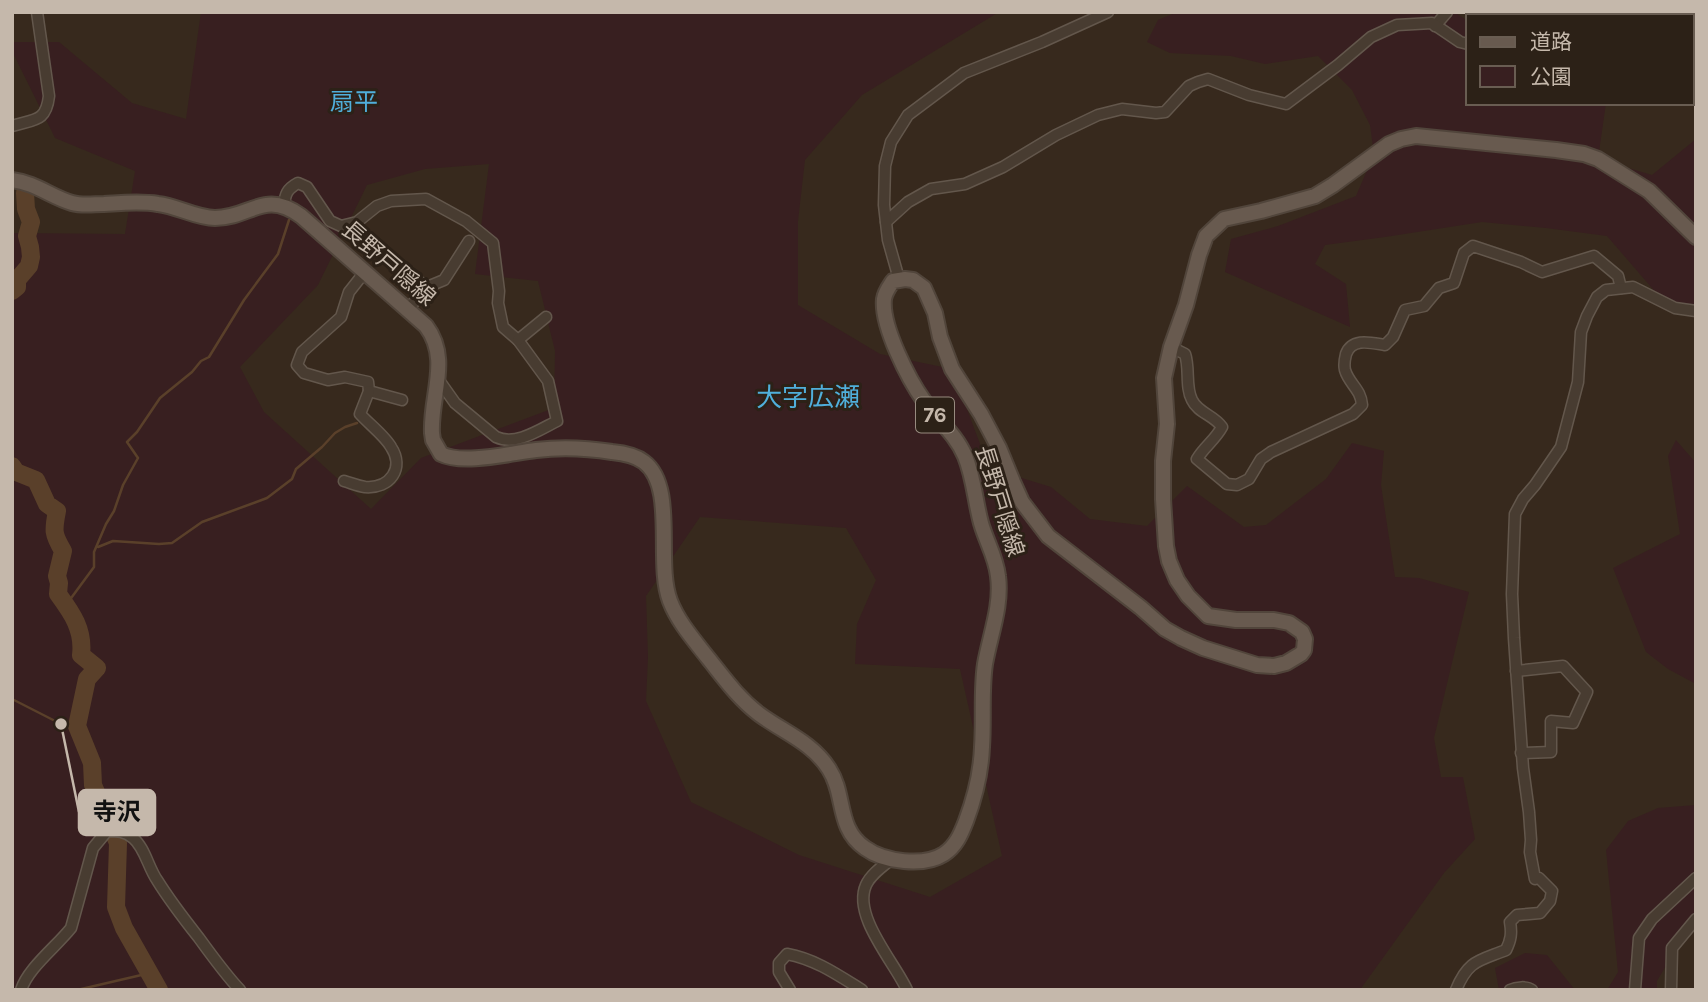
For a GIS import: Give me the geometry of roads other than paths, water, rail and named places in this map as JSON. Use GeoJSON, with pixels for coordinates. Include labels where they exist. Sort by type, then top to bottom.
{"type":"FeatureCollection","features":[{"type":"Feature","properties":{"kind":"main road","name":"長野戸隠線"},"geometry":{"type":"LineString","coordinates":[[284,206],[301,216],[426,326],[439,357],[432,433],[440,454],[446,457],[489,457],[535,450],[576,448],[623,453],[640,459],[649,466],[663,499],[664,580],[680,621],[735,693],[761,716],[807,745],[830,770],[846,823],[855,840],[874,854],[921,862],[938,858],[957,842],[976,789],[982,750],[984,674],[999,589],[997,569],[981,524],[974,485],[965,456],[952,433],[920,395],[901,360],[892,335],[884,299],[893,281],[913,280],[924,288],[935,313],[940,337],[952,369],[999,447],[1022,502],[1048,536],[1173,634],[1203,648],[1258,665],[1274,666],[1286,663],[1301,654],[1305,639],[1302,632],[1289,623],[1274,620],[1236,620],[1208,616],[1188,596],[1177,580],[1166,546],[1163,461],[1167,424],[1164,378],[1171,346],[1206,236],[1224,219],[1315,195],[1389,144],[1416,136],[1556,150],[1598,159],[1649,191],[1696,237]]}},
{"type":"Feature","properties":{"kind":"main road"},"geometry":{"type":"LineString","coordinates":[[12,180],[38,187],[74,204],[160,204],[210,218],[224,218],[262,205],[284,206]]}},
{"type":"Feature","properties":{"kind":"street"},"geometry":{"type":"LineString","coordinates":[[12,126],[41,117],[47,110],[49,96],[37,12]]}},
{"type":"Feature","properties":{"kind":"street"},"geometry":{"type":"LineString","coordinates":[[899,279],[888,240],[884,205],[885,166],[891,142],[908,115],[964,72],[1042,42],[1108,12]]}},
{"type":"Feature","properties":{"kind":"street"},"geometry":{"type":"LineString","coordinates":[[1436,26],[1447,12]]}},
{"type":"Feature","properties":{"kind":"street"},"geometry":{"type":"LineString","coordinates":[[886,222],[908,202],[931,189],[965,184],[1003,167],[1056,135],[1098,115],[1122,109],[1165,112],[1189,86],[1198,82],[1208,79],[1286,104],[1371,37],[1397,25],[1432,23],[1460,43],[1466,44]]}},
{"type":"Feature","properties":{"kind":"street"},"geometry":{"type":"LineString","coordinates":[[284,206],[289,188],[298,183],[307,187],[330,221],[341,226],[357,222],[377,206],[391,201],[426,199],[466,221],[493,243],[498,303],[503,327],[518,341],[548,381],[557,421],[515,440],[502,439],[455,403],[438,379]]}},
{"type":"Feature","properties":{"kind":"street"},"geometry":{"type":"LineString","coordinates":[[408,309],[427,287],[444,280],[469,241]]}},
{"type":"Feature","properties":{"kind":"street"},"geometry":{"type":"LineString","coordinates":[[1171,346],[1185,354],[1188,362],[1189,396],[1194,404],[1222,427],[1197,459],[1227,484],[1237,485],[1249,479],[1261,459],[1271,452],[1353,414],[1362,405],[1361,396],[1345,370],[1345,356],[1349,347],[1356,342],[1385,345],[1393,337],[1405,310],[1424,306],[1439,288],[1454,283],[1464,253],[1473,246],[1542,272],[1594,256],[1618,276],[1620,288]]}},
{"type":"Feature","properties":{"kind":"street"},"geometry":{"type":"LineString","coordinates":[[403,271],[427,287]]}},
{"type":"Feature","properties":{"kind":"street"},"geometry":{"type":"LineString","coordinates":[[344,481],[367,487],[384,484],[395,473],[398,463],[391,446],[360,414],[369,391],[368,382],[345,377],[328,380],[304,373],[298,365],[302,352],[341,317],[349,292],[364,273]]}},
{"type":"Feature","properties":{"kind":"street"},"geometry":{"type":"LineString","coordinates":[[1456,990],[1474,961],[1506,950],[1510,941],[1510,922],[1517,915],[1540,913],[1550,901],[1552,891],[1539,878],[1535,878],[1530,852],[1512,594],[1515,514],[1561,447],[1578,382],[1581,332],[1597,297],[1606,290],[1633,287],[1675,308],[1696,311]]}},
{"type":"Feature","properties":{"kind":"street"},"geometry":{"type":"LineString","coordinates":[[518,341],[546,317]]}},
{"type":"Feature","properties":{"kind":"street"},"geometry":{"type":"LineString","coordinates":[[369,391],[402,400]]}},
{"type":"Feature","properties":{"kind":"street"},"geometry":{"type":"LineString","coordinates":[[1516,671],[1563,666],[1587,692],[1573,723],[1552,721],[1551,752],[1521,753]]}},
{"type":"Feature","properties":{"kind":"street"},"geometry":{"type":"LineString","coordinates":[[21,990],[28,975],[71,928],[93,848],[107,831],[129,834],[135,840],[176,909],[240,990]]}},
{"type":"Feature","properties":{"kind":"street"},"geometry":{"type":"LineString","coordinates":[[893,858],[878,870],[866,886],[862,902],[870,927],[907,990]]}},
{"type":"Feature","properties":{"kind":"street"},"geometry":{"type":"LineString","coordinates":[[1635,990],[1639,938],[1652,919],[1696,878]]}},
{"type":"Feature","properties":{"kind":"street"},"geometry":{"type":"LineString","coordinates":[[1671,990],[1672,948],[1696,919]]}},
{"type":"Feature","properties":{"kind":"street"},"geometry":{"type":"LineString","coordinates":[[790,990],[779,972],[779,963],[787,954],[803,957],[828,969],[862,990]]}},
{"type":"Feature","properties":{"kind":"street"},"geometry":{"type":"LineString","coordinates":[[1510,990],[1532,990]]}},
{"type":"Feature","properties":{"kind":"waterway"},"geometry":{"type":"LineString","coordinates":[[12,291],[29,266],[31,257],[27,236],[31,222],[26,209],[25,193]]}},
{"type":"Feature","properties":{"kind":"waterway"},"geometry":{"type":"LineString","coordinates":[[66,605],[94,567],[94,552],[123,485],[138,458],[127,442],[160,398],[209,357],[244,300],[278,254],[289,220]]}},
{"type":"Feature","properties":{"kind":"waterway"},"geometry":{"type":"LineString","coordinates":[[98,547],[113,541],[172,543],[202,522],[267,498],[292,479],[296,469],[335,433],[357,423]]}},
{"type":"Feature","properties":{"kind":"waterway"},"geometry":{"type":"LineString","coordinates":[[12,466],[16,472],[36,480],[47,504],[57,511],[55,532],[63,551],[57,576],[58,594],[79,630],[81,655],[97,668],[87,679],[77,726],[92,763],[93,785],[118,843],[116,907],[124,928],[159,990]]}},
{"type":"Feature","properties":{"kind":"waterway"},"geometry":{"type":"LineString","coordinates":[[12,699],[61,724],[77,726]]}},
{"type":"Feature","properties":{"kind":"waterway"},"geometry":{"type":"LineString","coordinates":[[77,990],[150,973]]}},
{"type":"Feature","properties":{"kind":"place","name":"寺沢"},"geometry":{"type":"Point","coordinates":[61,724]}},
{"type":"Feature","properties":{"kind":"district","name":"扇平"},"geometry":{"type":"Point","coordinates":[354,102]}},
{"type":"Feature","properties":{"kind":"district","name":"大字広瀬"},"geometry":{"type":"Point","coordinates":[808,397]}}]}
